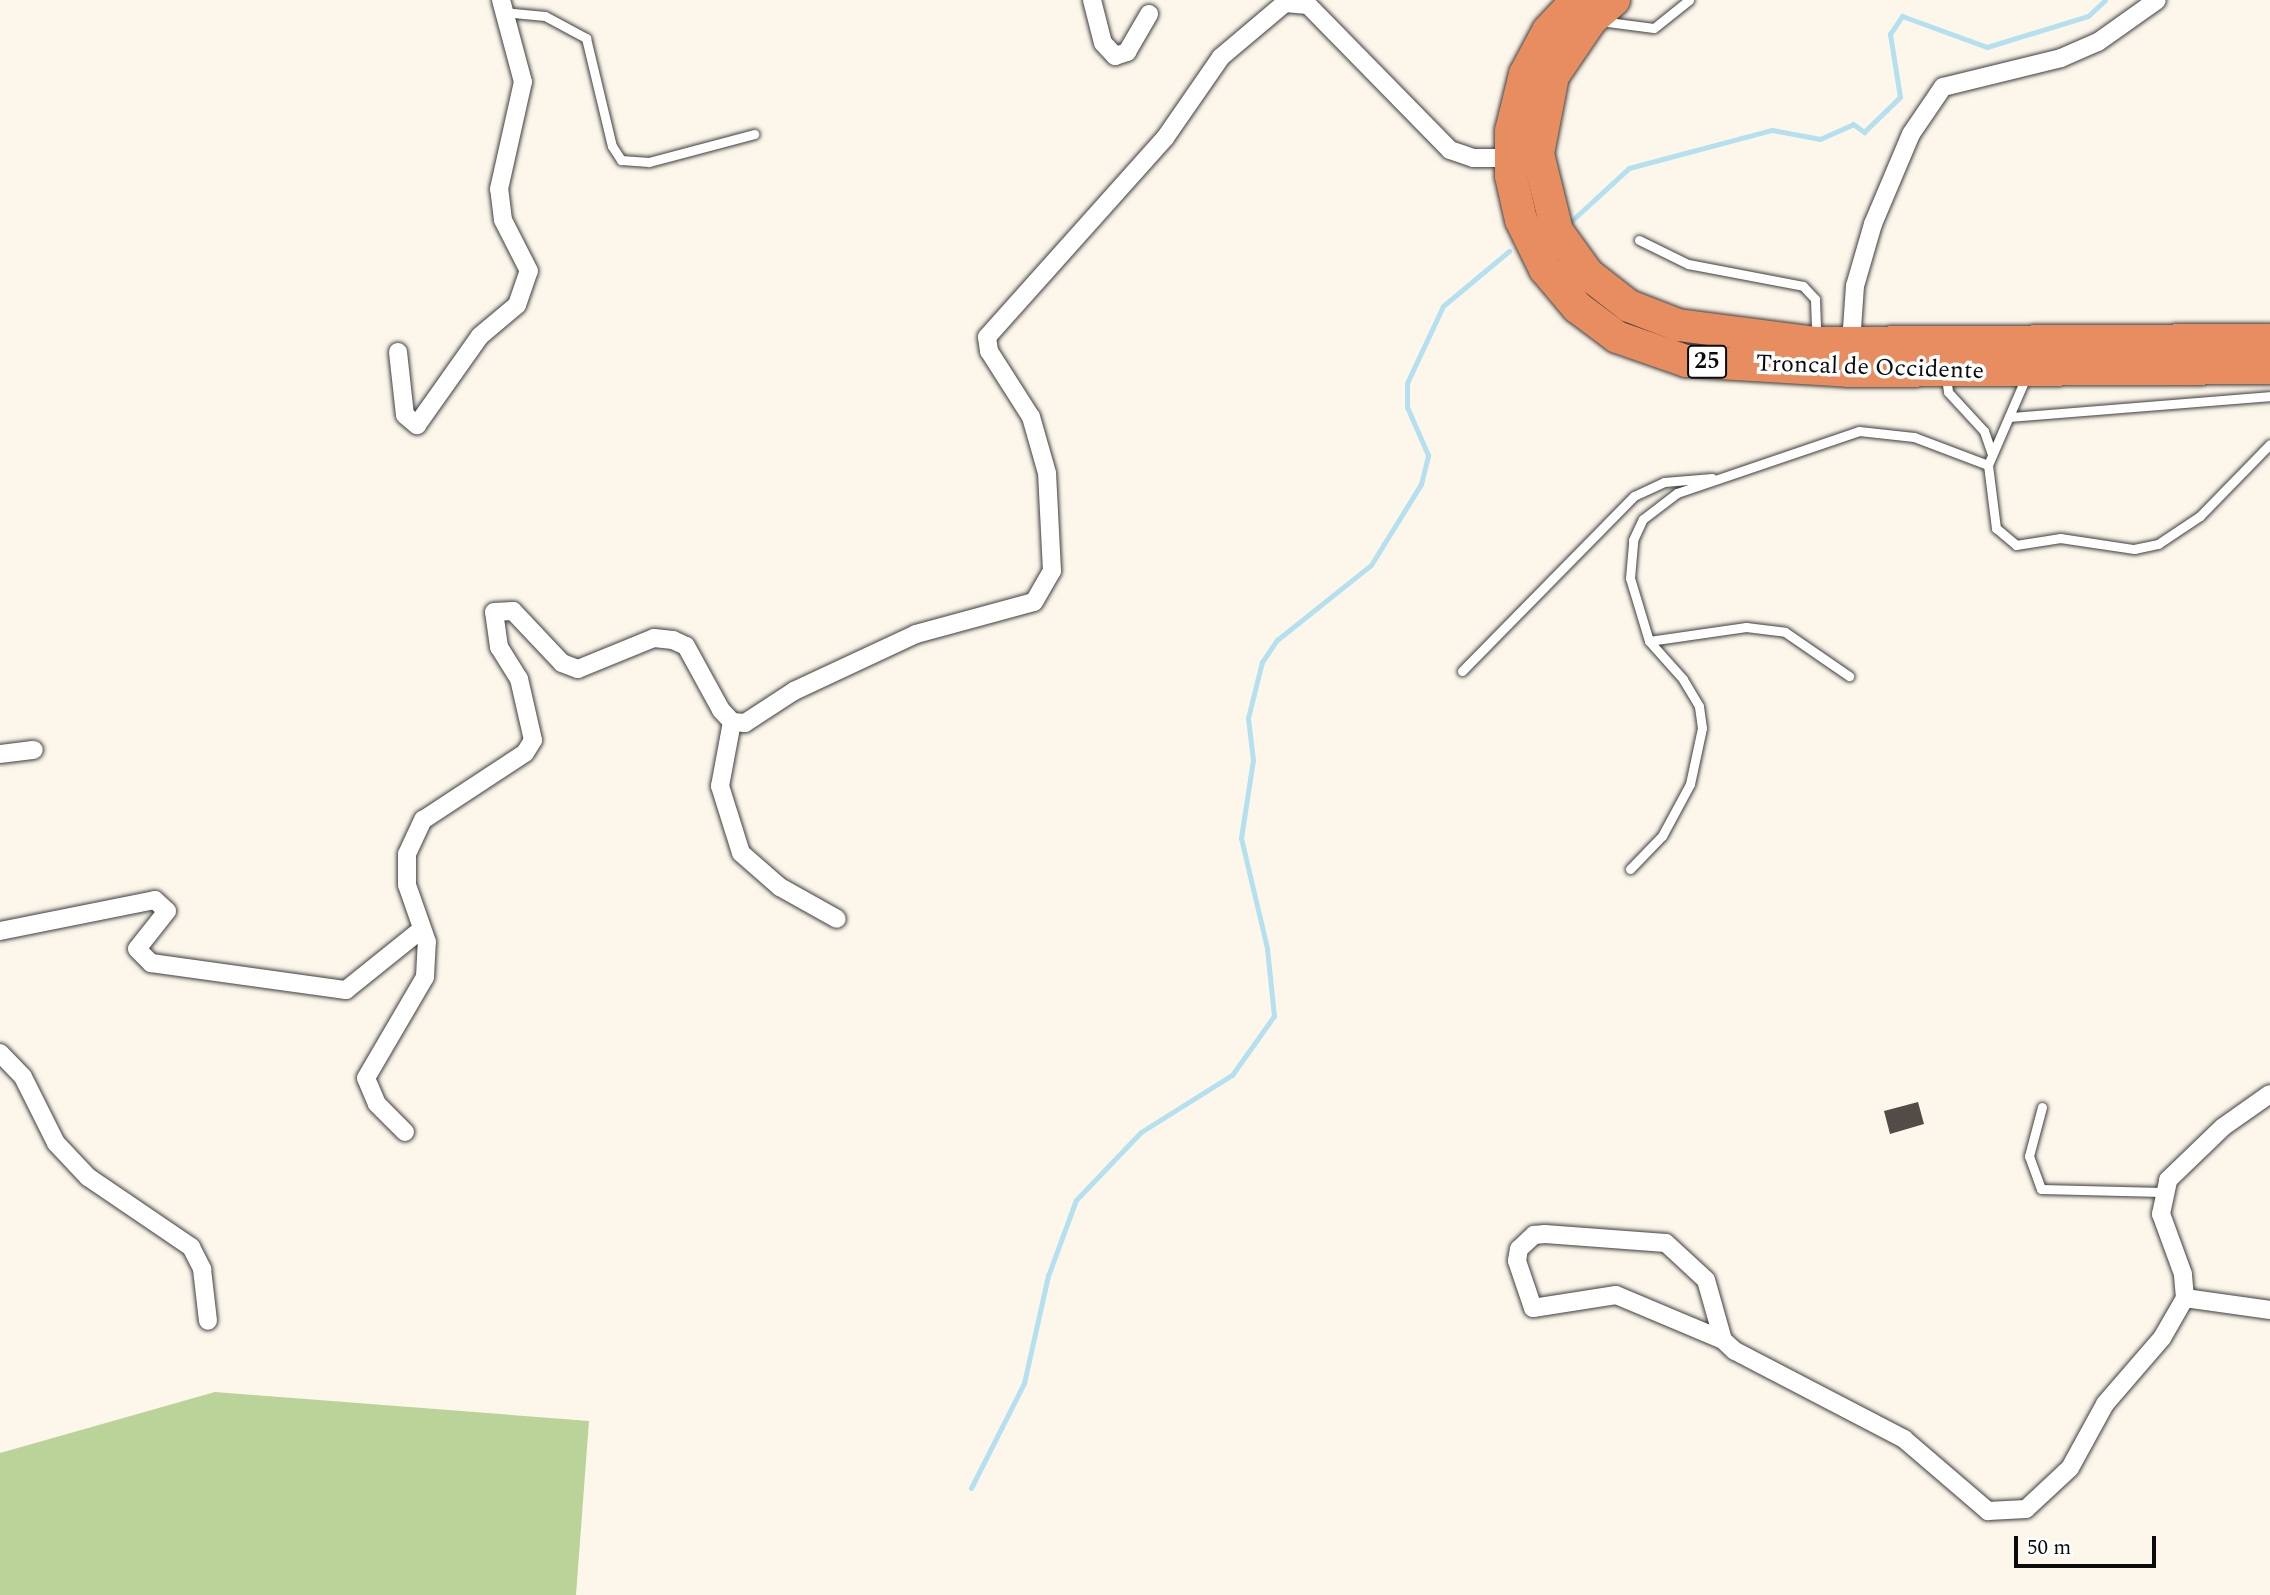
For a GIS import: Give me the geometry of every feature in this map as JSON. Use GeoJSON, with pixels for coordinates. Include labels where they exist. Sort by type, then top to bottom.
{"type":"FeatureCollection","features":[{"type":"Feature","properties":{"kind":"highway","name":"Troncal de Occidente"},"geometry":{"type":"LineString","coordinates":[[1594,7],[1553,76],[1538,154],[1557,230],[1588,274],[1618,299],[1653,318],[1704,329],[1816,343],[2270,340]]}},
{"type":"Feature","properties":{"kind":"highway","name":"Troncal de Occidente"},"geometry":{"type":"LineString","coordinates":[[1594,7],[1548,31],[1525,74],[1510,158],[1521,220],[1545,269],[1577,307],[1631,344],[1686,361],[1945,371],[2270,368]]}},
{"type":"Feature","properties":{"kind":"street"},"geometry":{"type":"LineString","coordinates":[[1091,0],[1103,43],[1115,55],[1127,52],[1149,14]]}},
{"type":"Feature","properties":{"kind":"street"},"geometry":{"type":"LineString","coordinates":[[1851,343],[1855,286],[1869,236],[1911,134],[1943,87],[2061,58],[2098,42],[2157,0]]}},
{"type":"Feature","properties":{"kind":"street"},"geometry":{"type":"LineString","coordinates":[[732,722],[745,723],[794,691],[916,634],[1034,602],[1047,588],[1052,570],[1047,473],[1031,417],[989,351],[987,337],[1165,138],[1221,57],[1285,3],[1308,5],[1450,150],[1473,158],[1510,158]]}},
{"type":"Feature","properties":{"kind":"street"},"geometry":{"type":"LineString","coordinates":[[398,352],[405,415],[417,425],[480,336],[517,305],[529,271],[503,220],[499,189],[523,82],[502,6]]}},
{"type":"Feature","properties":{"kind":"street"},"geometry":{"type":"LineString","coordinates":[[405,1132],[377,1104],[366,1078],[425,977],[422,929],[407,886],[407,854],[423,820],[525,753],[533,740],[519,679],[499,647],[494,622],[500,608],[513,611],[562,663],[578,669],[654,638],[686,646],[732,722],[720,786],[741,853],[780,887],[837,919]]}},
{"type":"Feature","properties":{"kind":"street"},"geometry":{"type":"LineString","coordinates":[[0,754],[34,750]]}},
{"type":"Feature","properties":{"kind":"street"},"geometry":{"type":"LineString","coordinates":[[0,931],[155,900],[167,911],[137,949],[151,962],[346,990],[422,929]]}},
{"type":"Feature","properties":{"kind":"street"},"geometry":{"type":"LineString","coordinates":[[0,1053],[23,1077],[56,1143],[88,1177],[191,1247],[202,1269],[208,1321]]}},
{"type":"Feature","properties":{"kind":"street"},"geometry":{"type":"LineString","coordinates":[[1723,1340],[1706,1280],[1666,1243],[1545,1234],[1534,1235],[1519,1249],[1517,1261],[1533,1308],[1616,1295],[1723,1340],[1904,1439],[1988,1511],[2012,1514],[2070,1468],[2105,1404],[2161,1338],[2185,1298],[2183,1275],[2161,1214],[2162,1192],[2223,1127],[2270,1094]]}},
{"type":"Feature","properties":{"kind":"street"},"geometry":{"type":"LineString","coordinates":[[2185,1298],[2270,1310]]}},
{"type":"Feature","properties":{"kind":"lane"},"geometry":{"type":"LineString","coordinates":[[1594,7],[1654,28],[1689,0]]}},
{"type":"Feature","properties":{"kind":"lane"},"geometry":{"type":"LineString","coordinates":[[502,6],[545,16],[586,37],[612,146],[621,160],[649,162],[754,134]]}},
{"type":"Feature","properties":{"kind":"lane"},"geometry":{"type":"LineString","coordinates":[[1639,240],[1689,264],[1803,286],[1816,302],[1816,343]]}},
{"type":"Feature","properties":{"kind":"lane"},"geometry":{"type":"LineString","coordinates":[[1945,371],[1948,392],[1984,431],[1992,454]]}},
{"type":"Feature","properties":{"kind":"lane"},"geometry":{"type":"LineString","coordinates":[[2028,372],[1988,465],[1992,513],[2004,538],[2016,545],[2060,538],[2134,548],[2184,528],[2270,444]]}},
{"type":"Feature","properties":{"kind":"lane"},"geometry":{"type":"LineString","coordinates":[[2010,416],[2270,396]]}},
{"type":"Feature","properties":{"kind":"lane"},"geometry":{"type":"LineString","coordinates":[[1630,869],[1662,836],[1689,784],[1702,728],[1699,706],[1682,679],[1649,641],[1630,578],[1633,540],[1643,519],[1677,493],[1877,430],[1988,465]]}},
{"type":"Feature","properties":{"kind":"lane"},"geometry":{"type":"LineString","coordinates":[[1462,671],[1634,496],[1664,482],[1731,477]]}},
{"type":"Feature","properties":{"kind":"lane"},"geometry":{"type":"LineString","coordinates":[[1649,641],[1746,627],[1785,632],[1849,676]]}},
{"type":"Feature","properties":{"kind":"lane"},"geometry":{"type":"LineString","coordinates":[[2042,1107],[2029,1156],[2041,1189],[2162,1192]]}},
{"type":"Feature","properties":{"kind":"green space"},"geometry":{"type":"Polygon","coordinates":[[[215,1392],[589,1421],[576,1595],[0,1595],[0,1453],[215,1392]]]}},
{"type":"Feature","properties":{"kind":"building"},"geometry":{"type":"Polygon","coordinates":[[[1918,1102],[1924,1124],[1890,1134],[1884,1111],[1918,1102]]]}},
{"type":"Feature","properties":{"kind":"waterway"},"geometry":{"type":"LineString","coordinates":[[1567,225],[1629,168],[1772,130],[1820,139],[1853,124],[1864,132],[1900,97],[1890,34],[1902,16],[1987,47],[2088,16],[2105,0]]}},
{"type":"Feature","properties":{"kind":"waterway"},"geometry":{"type":"LineString","coordinates":[[971,1488],[1024,1383],[1048,1276],[1076,1200],[1141,1132],[1232,1075],[1274,1016],[1267,948],[1241,838],[1253,760],[1248,718],[1262,662],[1277,640],[1371,565],[1421,484],[1428,455],[1407,407],[1407,383],[1443,306],[1509,251]]}}]}
